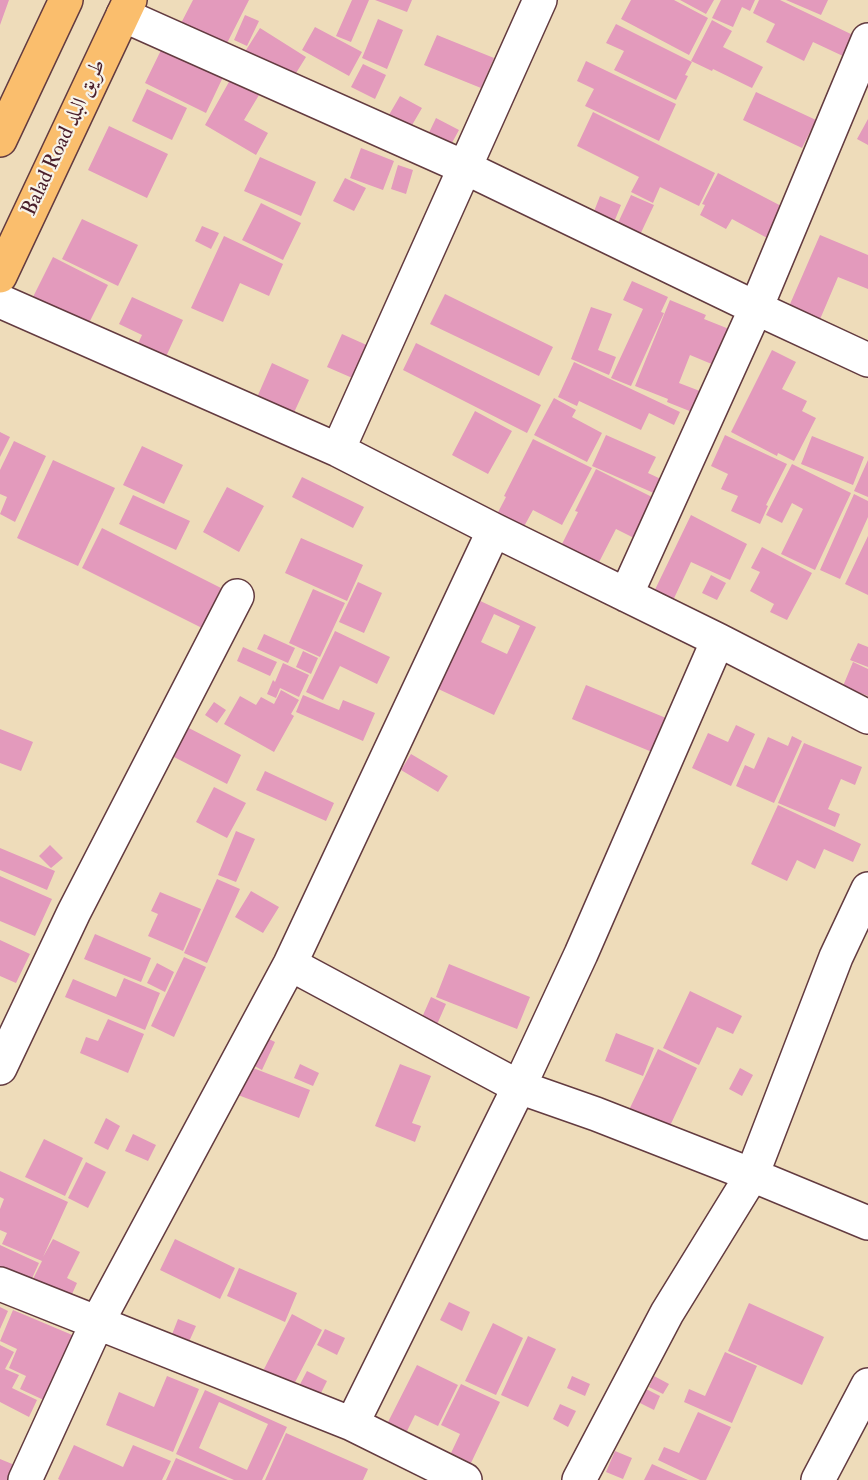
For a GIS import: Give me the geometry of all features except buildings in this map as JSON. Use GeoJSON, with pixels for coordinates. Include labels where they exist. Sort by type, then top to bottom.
{"type":"FeatureCollection","features":[{"type":"Feature","properties":{"kind":"highway"},"geometry":{"type":"LineString","coordinates":[[2,132],[66,0]]}},
{"type":"Feature","properties":{"kind":"highway","name":"Balad Road طريق البلد"},"geometry":{"type":"LineString","coordinates":[[0,276],[126,8]]}},
{"type":"Feature","properties":{"kind":"street"},"geometry":{"type":"LineString","coordinates":[[338,450],[540,0]]}},
{"type":"Feature","properties":{"kind":"street"},"geometry":{"type":"LineString","coordinates":[[126,8],[868,360]]}},
{"type":"Feature","properties":{"kind":"street"},"geometry":{"type":"LineString","coordinates":[[626,595],[756,308],[868,40]]}},
{"type":"Feature","properties":{"kind":"street"},"geometry":{"type":"LineString","coordinates":[[0,301],[338,450],[868,717]]}},
{"type":"Feature","properties":{"kind":"street"},"geometry":{"type":"LineString","coordinates":[[26,1480],[97,1323],[290,964],[494,530]]}},
{"type":"Feature","properties":{"kind":"street"},"geometry":{"type":"LineString","coordinates":[[0,1068],[74,912],[237,596]]}},
{"type":"Feature","properties":{"kind":"street"},"geometry":{"type":"LineString","coordinates":[[352,1424],[519,1087],[581,954],[718,640]]}},
{"type":"Feature","properties":{"kind":"street"},"geometry":{"type":"LineString","coordinates":[[579,1480],[667,1313],[752,1175],[836,957],[868,888]]}},
{"type":"Feature","properties":{"kind":"street"},"geometry":{"type":"LineString","coordinates":[[290,964],[519,1087],[596,1114],[868,1223]]}},
{"type":"Feature","properties":{"kind":"street"},"geometry":{"type":"LineString","coordinates":[[0,1284],[352,1424],[465,1480]]}},
{"type":"Feature","properties":{"kind":"street"},"geometry":{"type":"LineString","coordinates":[[819,1480],[868,1385]]}}]}
